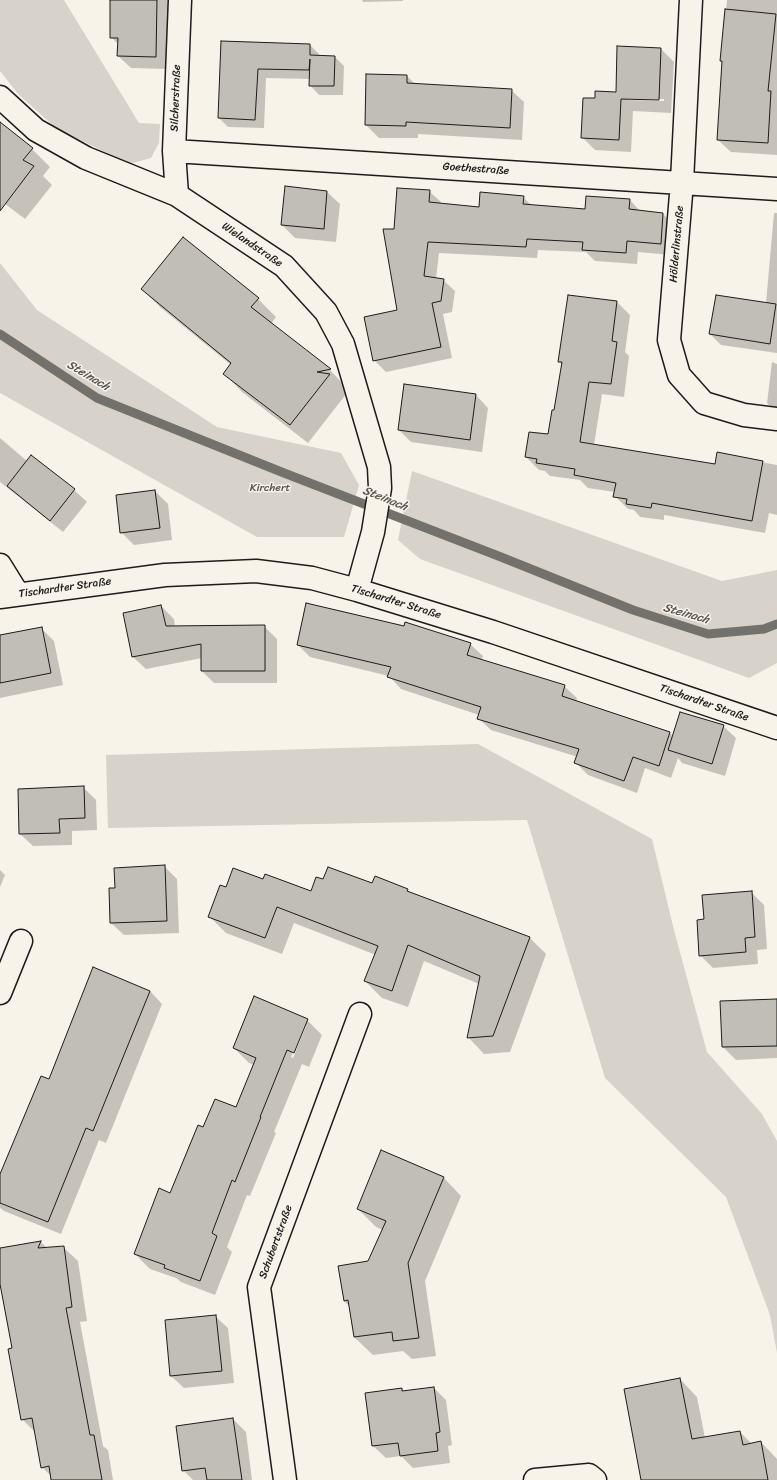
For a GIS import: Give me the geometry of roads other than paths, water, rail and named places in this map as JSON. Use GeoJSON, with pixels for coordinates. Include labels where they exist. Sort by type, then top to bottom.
{"type":"FeatureCollection","features":[{"type":"Feature","properties":{"kind":"street","name":"Silcherstraße"},"geometry":{"type":"LineString","coordinates":[[177,195],[174,151],[180,0]]}},
{"type":"Feature","properties":{"kind":"street","name":"Hölderlinstraße"},"geometry":{"type":"LineString","coordinates":[[690,0],[682,182],[669,340],[679,375],[704,403],[744,415],[777,419]]}},
{"type":"Feature","properties":{"kind":"street","name":"Wielandstraße"},"geometry":{"type":"LineString","coordinates":[[0,96],[36,130],[86,158],[177,195],[284,266],[326,312],[343,344],[379,467],[380,488],[373,532],[357,590]]}},
{"type":"Feature","properties":{"kind":"street","name":"Goethestraße"},"geometry":{"type":"LineString","coordinates":[[174,151],[777,189]]}},
{"type":"Feature","properties":{"kind":"street"},"geometry":{"type":"LineString","coordinates":[[0,565],[9,596]]}},
{"type":"Feature","properties":{"kind":"street","name":"Tischardter Straße"},"geometry":{"type":"LineString","coordinates":[[9,596],[165,575],[256,571],[312,578],[357,590],[493,632],[777,728]]}},
{"type":"Feature","properties":{"kind":"street"},"geometry":{"type":"LineString","coordinates":[[0,993],[21,941]]}},
{"type":"Feature","properties":{"kind":"street","name":"Schubertstraße"},"geometry":{"type":"LineString","coordinates":[[285,1480],[259,1287],[360,1014]]}},
{"type":"Feature","properties":{"kind":"street"},"geometry":{"type":"LineString","coordinates":[[535,1480],[589,1475],[595,1480]]}},
{"type":"Feature","properties":{"kind":"waterway","name":"Steinach"},"geometry":{"type":"LineString","coordinates":[[0,334],[97,398],[633,610],[708,634],[764,629],[777,624]]}},
{"type":"Feature","properties":{"kind":"park label","name":"Kirchert"},"geometry":{"type":"Point","coordinates":[270,488]}}]}
